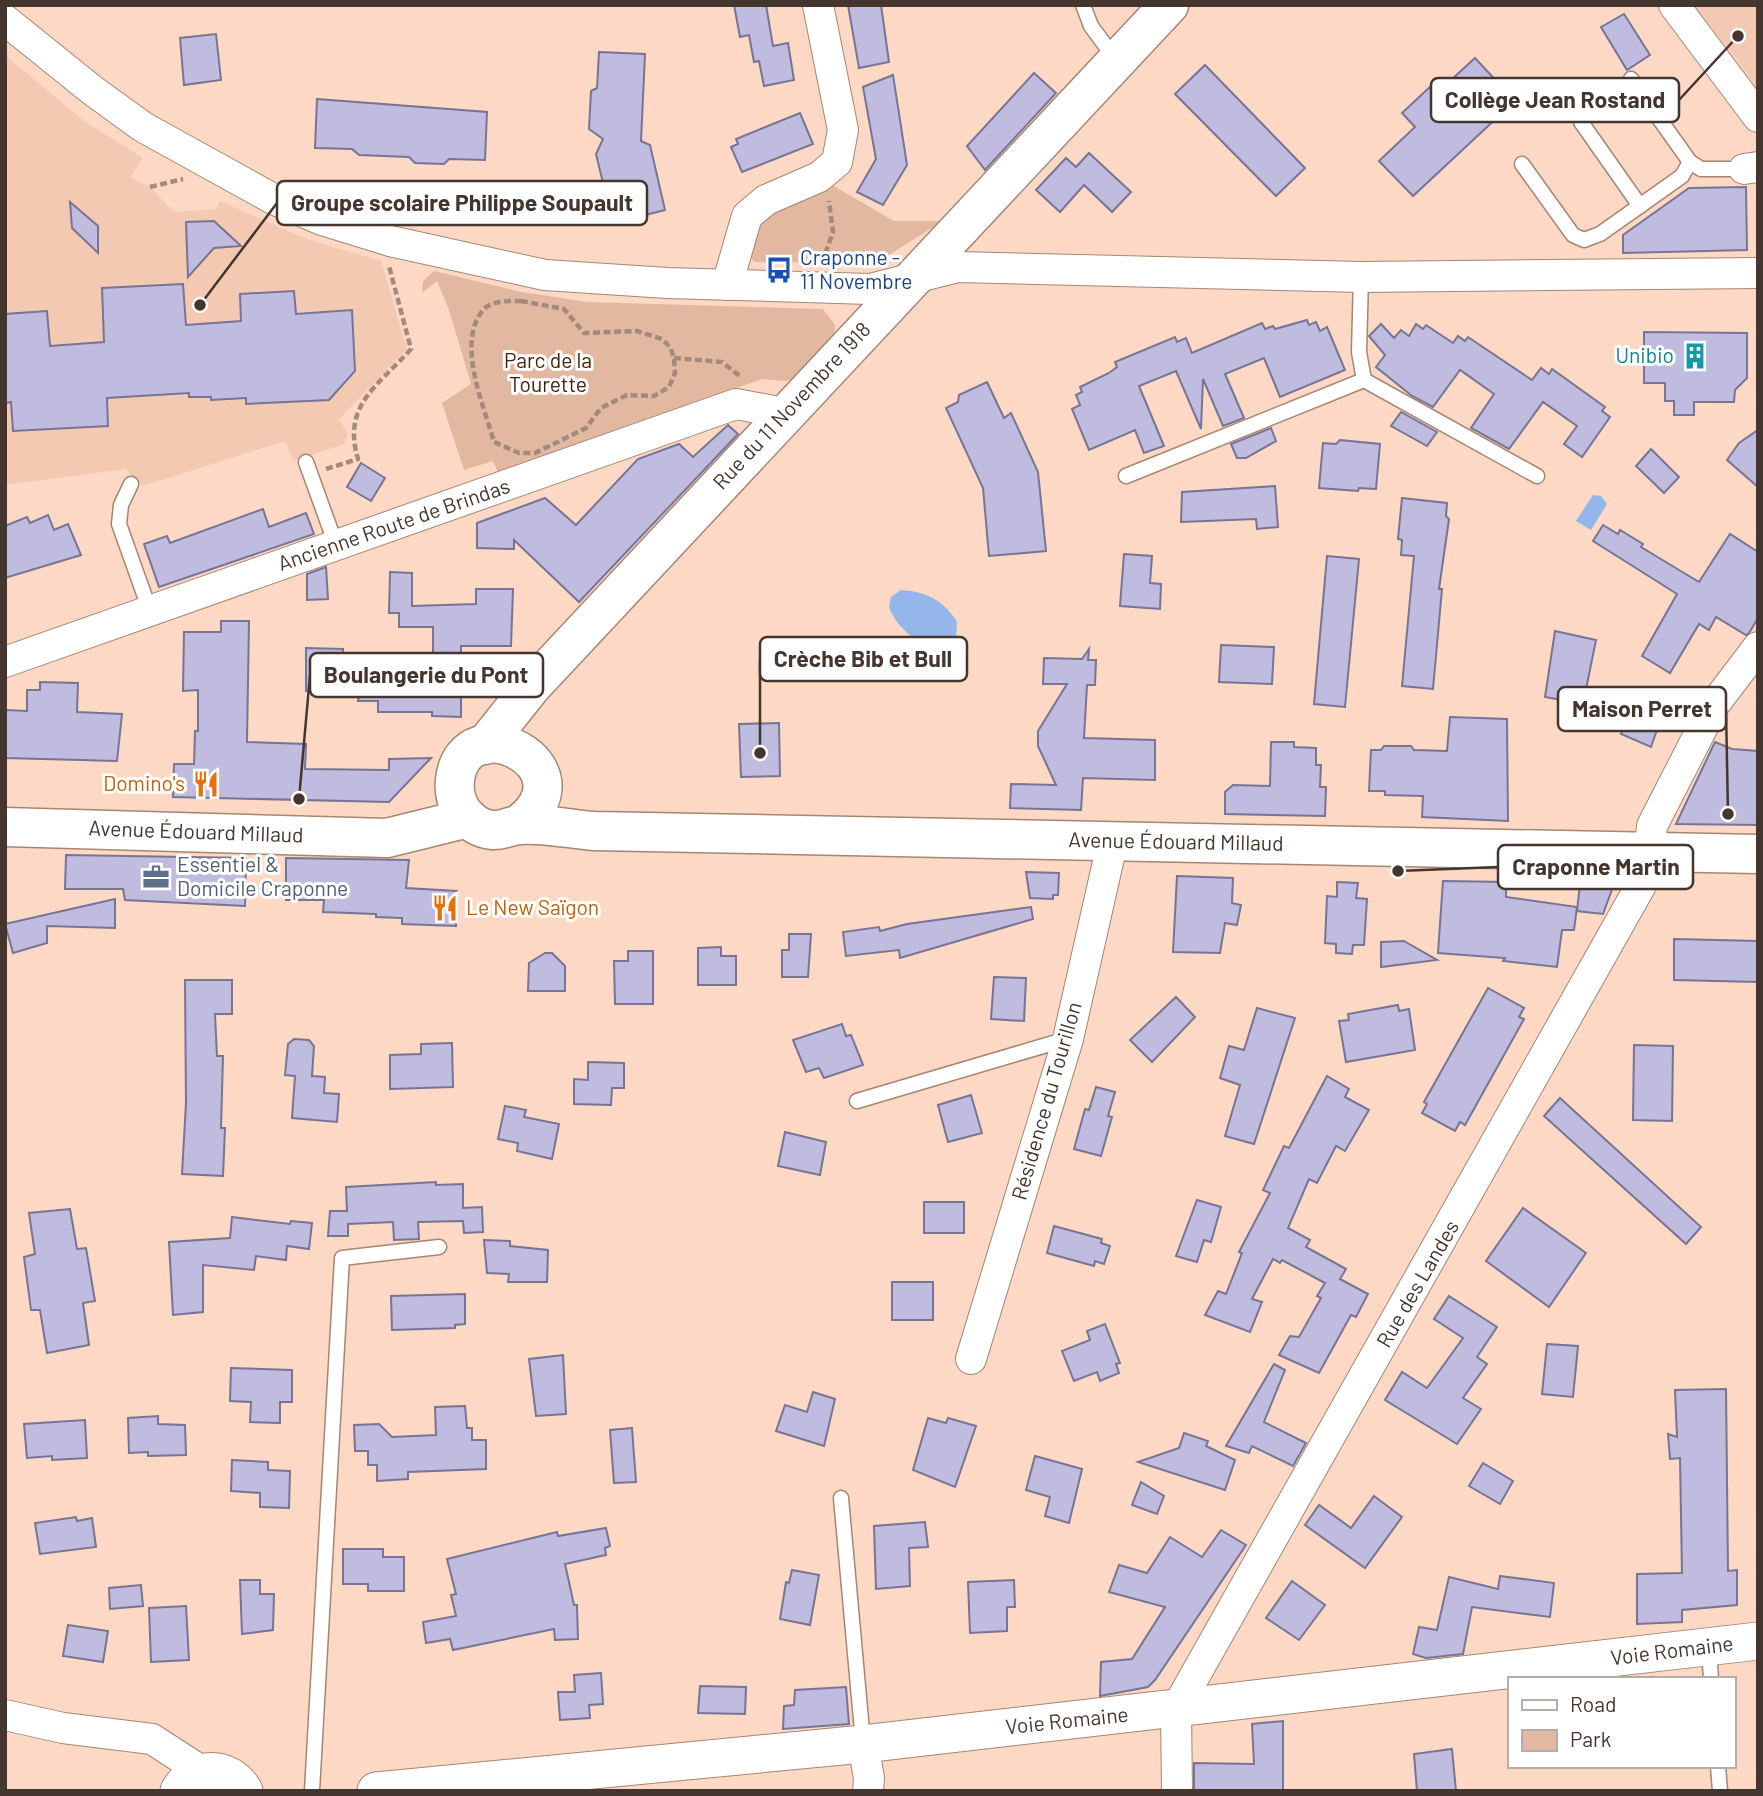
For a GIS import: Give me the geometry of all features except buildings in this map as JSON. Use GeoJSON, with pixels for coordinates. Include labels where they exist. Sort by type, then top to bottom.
{"type":"FeatureCollection","features":[{"type":"Feature","properties":{"kind":"main road","name":"Rue du 11 Novembre 1918"},"geometry":{"type":"LineString","coordinates":[[485,745],[531,685],[767,410],[910,280],[1169,5]]}},
{"type":"Feature","properties":{"kind":"main road"},"geometry":{"type":"LineString","coordinates":[[455,777],[454,793],[458,807],[468,818],[492,830],[518,825],[529,817],[541,793],[541,779],[527,754],[531,685]]}},
{"type":"Feature","properties":{"kind":"main road"},"geometry":{"type":"LineString","coordinates":[[387,838],[455,777],[465,757],[485,745],[500,743],[527,754]]}},
{"type":"Feature","properties":{"kind":"main road"},"geometry":{"type":"LineString","coordinates":[[541,793],[594,831]]}},
{"type":"Feature","properties":{"kind":"main road","name":"Avenue Édouard Millaud"},"geometry":{"type":"LineString","coordinates":[[5,827],[387,838],[468,818]]}},
{"type":"Feature","properties":{"kind":"main road","name":"Avenue Édouard Millaud"},"geometry":{"type":"LineString","coordinates":[[518,825],[594,831],[1113,840],[1649,854],[1758,854]]}},
{"type":"Feature","properties":{"kind":"street"},"geometry":{"type":"LineString","coordinates":[[727,285],[747,216],[766,200],[819,177],[837,162],[843,131],[818,5]]}},
{"type":"Feature","properties":{"kind":"street"},"geometry":{"type":"LineString","coordinates":[[1674,5],[1758,117]]}},
{"type":"Feature","properties":{"kind":"street"},"geometry":{"type":"LineString","coordinates":[[5,20],[143,127],[216,169],[322,220],[390,241],[545,275],[727,285],[870,289],[958,267],[1361,277],[1758,273]]}},
{"type":"Feature","properties":{"kind":"street","name":"Ancienne Route de Brindas"},"geometry":{"type":"LineString","coordinates":[[5,662],[736,404],[767,410]]}},
{"type":"Feature","properties":{"kind":"street","name":"Rue des Landes"},"geometry":{"type":"LineString","coordinates":[[1176,1710],[1640,887],[1649,854],[1652,826],[1708,717],[1758,647]]}},
{"type":"Feature","properties":{"kind":"street","name":"Résidence du Tourillon"},"geometry":{"type":"LineString","coordinates":[[971,1359],[1068,1039],[1113,840]]}},
{"type":"Feature","properties":{"kind":"street","name":"Voie Romaine"},"geometry":{"type":"LineString","coordinates":[[1551,1677],[1710,1663],[1758,1641]]}},
{"type":"Feature","properties":{"kind":"street","name":"Voie Romaine"},"geometry":{"type":"LineString","coordinates":[[376,1791],[589,1768],[863,1744],[1176,1710],[1508,1681]]}},
{"type":"Feature","properties":{"kind":"street"},"geometry":{"type":"LineString","coordinates":[[1176,1710],[1177,1791]]}},
{"type":"Feature","properties":{"kind":"street"},"geometry":{"type":"LineString","coordinates":[[5,1715],[63,1728],[152,1739],[191,1781],[226,1773],[236,1779],[244,1791]]}},
{"type":"Feature","properties":{"kind":"street"},"geometry":{"type":"LineString","coordinates":[[863,1744],[869,1778],[867,1791]]}},
{"type":"Feature","properties":{"kind":"lane"},"geometry":{"type":"LineString","coordinates":[[1083,5],[1091,26],[1116,61]]}},
{"type":"Feature","properties":{"kind":"lane"},"geometry":{"type":"LineString","coordinates":[[1631,79],[1690,162],[1701,169],[1751,168]]}},
{"type":"Feature","properties":{"kind":"lane"},"geometry":{"type":"LineString","coordinates":[[1581,122],[1640,206]]}},
{"type":"Feature","properties":{"kind":"lane"},"geometry":{"type":"LineString","coordinates":[[1521,164],[1573,235],[1584,240],[1600,234],[1682,176],[1690,162]]}},
{"type":"Feature","properties":{"kind":"lane"},"geometry":{"type":"LineString","coordinates":[[1361,277],[1359,352],[1364,380]]}},
{"type":"Feature","properties":{"kind":"lane"},"geometry":{"type":"LineString","coordinates":[[1126,475],[1364,380]]}},
{"type":"Feature","properties":{"kind":"lane"},"geometry":{"type":"LineString","coordinates":[[1364,380],[1537,476]]}},
{"type":"Feature","properties":{"kind":"lane"},"geometry":{"type":"LineString","coordinates":[[308,468],[336,545]]}},
{"type":"Feature","properties":{"kind":"lane"},"geometry":{"type":"LineString","coordinates":[[131,484],[121,505],[119,524],[150,611]]}},
{"type":"Feature","properties":{"kind":"lane"},"geometry":{"type":"LineString","coordinates":[[857,1101],[1068,1039]]}},
{"type":"Feature","properties":{"kind":"lane"},"geometry":{"type":"LineString","coordinates":[[312,1791],[342,1258],[439,1247]]}},
{"type":"Feature","properties":{"kind":"lane"},"geometry":{"type":"LineString","coordinates":[[841,1498],[863,1744]]}},
{"type":"Feature","properties":{"kind":"lane"},"geometry":{"type":"LineString","coordinates":[[1718,1768],[1720,1791]]}},
{"type":"Feature","properties":{"kind":"path"},"geometry":{"type":"LineString","coordinates":[[819,177],[831,207],[833,232],[821,264],[822,288]]}},
{"type":"Feature","properties":{"kind":"path"},"geometry":{"type":"LineString","coordinates":[[308,468],[358,459],[352,439],[353,418],[361,405],[411,349],[388,260],[390,241]]}},
{"type":"Feature","properties":{"kind":"path"},"geometry":{"type":"LineString","coordinates":[[521,301],[564,309],[584,332],[637,331],[662,339],[670,347],[674,358],[676,373],[669,387],[654,396],[643,398],[627,395],[601,408],[586,428],[565,441],[535,453],[519,453],[494,442],[470,353],[475,328],[485,309],[497,302],[521,301]]}},
{"type":"Feature","properties":{"kind":"path"},"geometry":{"type":"LineString","coordinates":[[674,358],[722,362],[752,386],[767,410]]}},
{"type":"Feature","properties":{"kind":"shaded area"},"geometry":{"type":"Polygon","coordinates":[[[1694,5],[1758,5],[1758,89],[1742,66],[1694,5]]]}},
{"type":"Feature","properties":{"kind":"shaded area"},"geometry":{"type":"Polygon","coordinates":[[[5,55],[84,121],[143,158],[130,177],[150,187],[174,212],[216,209],[220,201],[309,240],[381,261],[407,349],[339,419],[348,434],[344,444],[294,461],[285,441],[143,486],[125,469],[5,485],[5,55]]]}},
{"type":"Feature","properties":{"kind":"green space"},"geometry":{"type":"Polygon","coordinates":[[[832,185],[894,221],[943,221],[876,263],[754,262],[749,254],[756,223],[832,185]]]}},
{"type":"Feature","properties":{"kind":"green space","name":"Parc de la Tourette"},"geometry":{"type":"Polygon","coordinates":[[[434,271],[522,292],[587,302],[823,309],[835,325],[834,339],[799,377],[785,381],[762,379],[498,472],[493,461],[464,470],[442,403],[471,384],[449,310],[437,281],[422,293],[423,281],[434,271]]]}},
{"type":"Feature","properties":{"kind":"water"},"geometry":{"type":"Polygon","coordinates":[[[1593,495],[1601,496],[1607,504],[1591,530],[1576,521],[1593,495]]]}},
{"type":"Feature","properties":{"kind":"water"},"geometry":{"type":"Polygon","coordinates":[[[901,590],[934,598],[946,608],[957,622],[956,638],[946,644],[926,644],[907,633],[889,607],[891,597],[901,590]]]}},
{"type":"Feature","properties":{"kind":"place","name":"Collège Jean Rostand"},"geometry":{"type":"Point","coordinates":[1738,36]}},
{"type":"Feature","properties":{"kind":"place","name":"Craponne - 11 Novembre"},"geometry":{"type":"Point","coordinates":[779,270]}},
{"type":"Feature","properties":{"kind":"place","name":"Groupe scolaire Philippe Soupault"},"geometry":{"type":"Point","coordinates":[200,305]}},
{"type":"Feature","properties":{"kind":"place","name":"Unibio"},"geometry":{"type":"Point","coordinates":[1695,356]}},
{"type":"Feature","properties":{"kind":"place","name":"Crèche Bib et Bull"},"geometry":{"type":"Point","coordinates":[760,753]}},
{"type":"Feature","properties":{"kind":"place","name":"Domino's"},"geometry":{"type":"Point","coordinates":[206,784]}},
{"type":"Feature","properties":{"kind":"place","name":"Boulangerie du Pont"},"geometry":{"type":"Point","coordinates":[299,799]}},
{"type":"Feature","properties":{"kind":"place","name":"Maison Perret"},"geometry":{"type":"Point","coordinates":[1728,814]}},
{"type":"Feature","properties":{"kind":"place","name":"Craponne Martin"},"geometry":{"type":"Point","coordinates":[1398,871]}},
{"type":"Feature","properties":{"kind":"place","name":"Essentiel & Domicile Craponne"},"geometry":{"type":"Point","coordinates":[156,877]}},
{"type":"Feature","properties":{"kind":"place","name":"Le New Saïgon"},"geometry":{"type":"Point","coordinates":[445,908]}}]}
